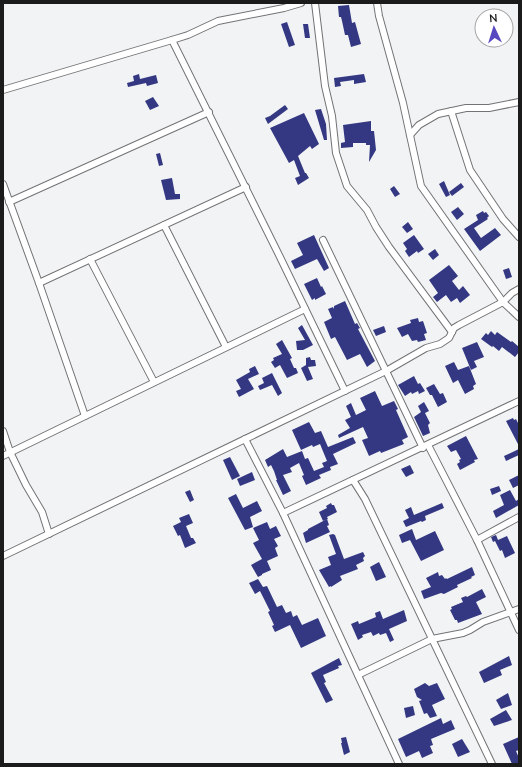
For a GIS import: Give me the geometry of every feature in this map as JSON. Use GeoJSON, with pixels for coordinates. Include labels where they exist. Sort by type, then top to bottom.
{"type":"FeatureCollection","features":[{"type":"Feature","properties":{"kind":"street"},"geometry":{"type":"LineString","coordinates":[[3,90],[188,35],[218,21],[284,8],[301,3]]}},
{"type":"Feature","properties":{"kind":"street"},"geometry":{"type":"LineString","coordinates":[[315,3],[325,86],[332,116],[336,153],[347,186],[367,210],[389,247],[452,332]]}},
{"type":"Feature","properties":{"kind":"street"},"geometry":{"type":"LineString","coordinates":[[377,3],[379,16],[403,103],[421,186],[503,302],[519,317]]}},
{"type":"Feature","properties":{"kind":"street"},"geometry":{"type":"LineString","coordinates":[[172,40],[209,112],[345,390]]}},
{"type":"Feature","properties":{"kind":"street"},"geometry":{"type":"LineString","coordinates":[[410,135],[423,122],[438,114],[466,108],[489,108],[519,102]]}},
{"type":"Feature","properties":{"kind":"street"},"geometry":{"type":"LineString","coordinates":[[451,111],[470,170],[503,219],[519,237]]}},
{"type":"Feature","properties":{"kind":"street"},"geometry":{"type":"LineString","coordinates":[[9,202],[209,112]]}},
{"type":"Feature","properties":{"kind":"street"},"geometry":{"type":"LineString","coordinates":[[3,184],[85,416]]}},
{"type":"Feature","properties":{"kind":"street"},"geometry":{"type":"LineString","coordinates":[[39,283],[246,188]]}},
{"type":"Feature","properties":{"kind":"street"},"geometry":{"type":"LineString","coordinates":[[164,225],[226,347]]}},
{"type":"Feature","properties":{"kind":"street"},"geometry":{"type":"LineString","coordinates":[[323,240],[386,370],[477,540],[519,630]]}},
{"type":"Feature","properties":{"kind":"street"},"geometry":{"type":"LineString","coordinates":[[90,259],[154,382]]}},
{"type":"Feature","properties":{"kind":"street"},"geometry":{"type":"LineString","coordinates":[[3,556],[386,370],[426,348],[440,344],[449,338],[454,328],[464,321],[503,302],[512,292],[519,289]]}},
{"type":"Feature","properties":{"kind":"street"},"geometry":{"type":"LineString","coordinates":[[3,456],[305,309]]}},
{"type":"Feature","properties":{"kind":"street"},"geometry":{"type":"LineString","coordinates":[[283,513],[519,401]]}},
{"type":"Feature","properties":{"kind":"street"},"geometry":{"type":"LineString","coordinates":[[3,431],[10,452],[26,486],[42,512],[49,534]]}},
{"type":"Feature","properties":{"kind":"street"},"geometry":{"type":"LineString","coordinates":[[245,439],[283,513],[399,764]]}},
{"type":"Feature","properties":{"kind":"street"},"geometry":{"type":"LineString","coordinates":[[353,480],[366,499],[492,764]]}},
{"type":"Feature","properties":{"kind":"street"},"geometry":{"type":"LineString","coordinates":[[477,540],[519,517]]}},
{"type":"Feature","properties":{"kind":"street"},"geometry":{"type":"LineString","coordinates":[[358,675],[432,639],[463,633],[483,622],[519,609]]}},
{"type":"Feature","properties":{"kind":"building"},"geometry":{"type":"Polygon","coordinates":[[[349,5],[352,23],[355,22],[361,44],[351,47],[348,35],[345,35],[341,17],[339,17],[338,6],[349,5]]]}},
{"type":"Feature","properties":{"kind":"building"},"geometry":{"type":"Polygon","coordinates":[[[287,22],[295,45],[289,47],[281,24],[287,22]]]}},
{"type":"Feature","properties":{"kind":"building"},"geometry":{"type":"Polygon","coordinates":[[[303,24],[308,24],[310,38],[305,38],[303,24]]]}},
{"type":"Feature","properties":{"kind":"building"},"geometry":{"type":"Polygon","coordinates":[[[139,74],[140,79],[156,75],[158,83],[147,86],[146,83],[128,87],[127,83],[134,81],[133,76],[139,74]]]}},
{"type":"Feature","properties":{"kind":"building"},"geometry":{"type":"Polygon","coordinates":[[[364,74],[366,82],[354,84],[354,80],[340,82],[341,86],[335,87],[334,78],[364,74]]]}},
{"type":"Feature","properties":{"kind":"building"},"geometry":{"type":"Polygon","coordinates":[[[153,97],[159,106],[150,110],[145,101],[153,97]]]}},
{"type":"Feature","properties":{"kind":"building"},"geometry":{"type":"Polygon","coordinates":[[[285,105],[288,109],[268,124],[265,118],[285,105]]]}},
{"type":"Feature","properties":{"kind":"building"},"geometry":{"type":"Polygon","coordinates":[[[321,109],[326,124],[327,140],[324,140],[315,110],[321,109]]]}},
{"type":"Feature","properties":{"kind":"building"},"geometry":{"type":"Polygon","coordinates":[[[304,113],[319,144],[312,149],[310,146],[298,156],[305,173],[309,178],[298,185],[295,178],[300,176],[294,160],[289,163],[270,128],[304,113]]]}},
{"type":"Feature","properties":{"kind":"building"},"geometry":{"type":"Polygon","coordinates":[[[371,121],[371,131],[374,131],[376,150],[369,162],[370,145],[366,145],[366,143],[353,143],[353,147],[341,148],[341,143],[345,142],[343,125],[371,121]]]}},
{"type":"Feature","properties":{"kind":"building"},"geometry":{"type":"Polygon","coordinates":[[[160,153],[163,165],[159,166],[156,154],[160,153]]]}},
{"type":"Feature","properties":{"kind":"building"},"geometry":{"type":"Polygon","coordinates":[[[172,178],[175,194],[180,194],[180,199],[166,200],[161,180],[172,178]]]}},
{"type":"Feature","properties":{"kind":"building"},"geometry":{"type":"Polygon","coordinates":[[[444,181],[450,195],[446,197],[439,184],[444,181]]]}},
{"type":"Feature","properties":{"kind":"building"},"geometry":{"type":"Polygon","coordinates":[[[461,183],[464,187],[452,196],[449,192],[461,183]]]}},
{"type":"Feature","properties":{"kind":"building"},"geometry":{"type":"Polygon","coordinates":[[[394,186],[400,194],[395,197],[390,189],[394,186]]]}},
{"type":"Feature","properties":{"kind":"building"},"geometry":{"type":"Polygon","coordinates":[[[458,207],[464,214],[457,220],[451,212],[458,207]]]}},
{"type":"Feature","properties":{"kind":"building"},"geometry":{"type":"Polygon","coordinates":[[[483,211],[489,216],[487,218],[488,219],[474,228],[481,238],[495,228],[501,235],[480,251],[464,229],[478,220],[476,215],[483,211]]]}},
{"type":"Feature","properties":{"kind":"building"},"geometry":{"type":"Polygon","coordinates":[[[408,222],[413,229],[407,233],[402,227],[408,222]]]}},
{"type":"Feature","properties":{"kind":"building"},"geometry":{"type":"Polygon","coordinates":[[[314,235],[329,268],[324,271],[317,259],[295,269],[291,261],[303,255],[297,243],[314,235]]]}},
{"type":"Feature","properties":{"kind":"building"},"geometry":{"type":"Polygon","coordinates":[[[414,235],[424,249],[418,253],[417,251],[409,257],[405,251],[407,249],[403,243],[414,235]]]}},
{"type":"Feature","properties":{"kind":"building"},"geometry":{"type":"Polygon","coordinates":[[[435,249],[439,255],[433,260],[428,254],[435,249]]]}},
{"type":"Feature","properties":{"kind":"building"},"geometry":{"type":"Polygon","coordinates":[[[449,265],[458,276],[452,281],[459,290],[463,286],[470,295],[460,303],[457,298],[451,302],[446,295],[437,302],[433,297],[438,293],[429,280],[449,265]]]}},
{"type":"Feature","properties":{"kind":"building"},"geometry":{"type":"Polygon","coordinates":[[[509,268],[512,277],[506,279],[503,270],[509,268]]]}},
{"type":"Feature","properties":{"kind":"building"},"geometry":{"type":"Polygon","coordinates":[[[317,278],[326,294],[312,300],[304,284],[317,278]]]}},
{"type":"Feature","properties":{"kind":"building"},"geometry":{"type":"Polygon","coordinates":[[[345,301],[355,324],[357,323],[360,328],[358,329],[375,361],[367,367],[360,354],[347,360],[335,337],[331,339],[324,322],[332,318],[328,309],[333,307],[334,309],[334,306],[345,301]]]}},
{"type":"Feature","properties":{"kind":"building"},"geometry":{"type":"Polygon","coordinates":[[[418,318],[419,322],[423,321],[427,333],[424,334],[426,340],[418,342],[417,340],[412,341],[408,334],[402,337],[397,328],[411,323],[410,320],[418,318]]]}},
{"type":"Feature","properties":{"kind":"building"},"geometry":{"type":"Polygon","coordinates":[[[302,325],[313,345],[303,350],[297,350],[296,341],[305,340],[298,328],[302,325]]]}},
{"type":"Feature","properties":{"kind":"building"},"geometry":{"type":"Polygon","coordinates":[[[384,326],[386,332],[376,336],[373,330],[384,326]]]}},
{"type":"Feature","properties":{"kind":"building"},"geometry":{"type":"Polygon","coordinates":[[[491,331],[495,335],[497,332],[519,347],[519,352],[515,357],[502,347],[499,351],[481,339],[486,333],[488,335],[491,331]]]}},
{"type":"Feature","properties":{"kind":"building"},"geometry":{"type":"Polygon","coordinates":[[[282,340],[292,358],[290,359],[294,368],[296,368],[298,373],[287,378],[280,365],[275,368],[271,362],[274,360],[273,358],[282,354],[276,344],[282,340]]]}},
{"type":"Feature","properties":{"kind":"building"},"geometry":{"type":"Polygon","coordinates":[[[477,342],[484,357],[474,361],[477,367],[471,370],[462,348],[477,342]]]}},
{"type":"Feature","properties":{"kind":"building"},"geometry":{"type":"Polygon","coordinates":[[[310,357],[311,360],[315,360],[316,366],[308,367],[313,379],[307,381],[301,368],[306,365],[306,358],[310,357]]]}},
{"type":"Feature","properties":{"kind":"building"},"geometry":{"type":"Polygon","coordinates":[[[454,362],[458,370],[469,366],[476,384],[473,386],[474,389],[465,394],[458,380],[453,383],[445,366],[454,362]]]}},
{"type":"Feature","properties":{"kind":"building"},"geometry":{"type":"Polygon","coordinates":[[[255,366],[259,374],[248,379],[254,389],[239,397],[236,391],[241,389],[236,380],[250,372],[249,369],[255,366]]]}},
{"type":"Feature","properties":{"kind":"building"},"geometry":{"type":"Polygon","coordinates":[[[272,373],[282,393],[278,396],[272,385],[260,390],[258,386],[264,383],[262,378],[272,373]]]}},
{"type":"Feature","properties":{"kind":"building"},"geometry":{"type":"Polygon","coordinates":[[[414,376],[418,384],[420,383],[425,391],[419,394],[418,391],[412,394],[411,392],[405,396],[398,385],[414,376]]]}},
{"type":"Feature","properties":{"kind":"building"},"geometry":{"type":"Polygon","coordinates":[[[434,384],[440,394],[443,393],[447,402],[438,407],[432,395],[430,395],[426,388],[434,384]]]}},
{"type":"Feature","properties":{"kind":"building"},"geometry":{"type":"Polygon","coordinates":[[[375,391],[382,406],[394,401],[398,409],[396,410],[408,437],[402,440],[404,444],[369,456],[362,440],[368,438],[363,427],[339,438],[338,435],[350,428],[345,420],[351,417],[346,406],[351,403],[356,415],[366,410],[360,398],[375,391]]]}},
{"type":"Feature","properties":{"kind":"building"},"geometry":{"type":"Polygon","coordinates":[[[424,402],[429,411],[425,413],[430,423],[428,425],[430,433],[423,436],[414,417],[421,412],[418,406],[424,402]]]}},
{"type":"Feature","properties":{"kind":"building"},"geometry":{"type":"Polygon","coordinates":[[[513,418],[514,420],[516,419],[519,425],[519,446],[506,421],[513,418]]]}},
{"type":"Feature","properties":{"kind":"building"},"geometry":{"type":"Polygon","coordinates":[[[309,422],[315,433],[321,431],[328,447],[353,437],[356,443],[333,454],[338,464],[330,467],[331,470],[319,475],[321,478],[306,485],[299,463],[290,468],[292,472],[283,475],[291,491],[283,495],[271,465],[268,467],[265,460],[283,449],[287,457],[302,451],[305,459],[308,458],[314,471],[324,467],[322,463],[327,461],[320,444],[313,447],[312,445],[301,450],[292,430],[309,422]]]}},
{"type":"Feature","properties":{"kind":"building"},"geometry":{"type":"Polygon","coordinates":[[[466,436],[478,459],[474,460],[475,462],[460,470],[457,464],[461,459],[456,450],[451,452],[447,446],[466,436]]]}},
{"type":"Feature","properties":{"kind":"building"},"geometry":{"type":"Polygon","coordinates":[[[519,449],[519,455],[506,461],[504,456],[519,449]]]}},
{"type":"Feature","properties":{"kind":"building"},"geometry":{"type":"Polygon","coordinates":[[[230,457],[240,476],[232,480],[223,460],[230,457]]]}},
{"type":"Feature","properties":{"kind":"building"},"geometry":{"type":"Polygon","coordinates":[[[410,465],[414,473],[406,477],[401,469],[410,465]]]}},
{"type":"Feature","properties":{"kind":"building"},"geometry":{"type":"Polygon","coordinates":[[[252,472],[255,480],[240,486],[237,479],[252,472]]]}},
{"type":"Feature","properties":{"kind":"building"},"geometry":{"type":"Polygon","coordinates":[[[519,475],[519,485],[513,488],[509,480],[519,475]]]}},
{"type":"Feature","properties":{"kind":"building"},"geometry":{"type":"Polygon","coordinates":[[[499,486],[501,491],[492,495],[490,489],[499,486]]]}},
{"type":"Feature","properties":{"kind":"building"},"geometry":{"type":"Polygon","coordinates":[[[190,490],[194,500],[190,502],[185,492],[190,490]]]}},
{"type":"Feature","properties":{"kind":"building"},"geometry":{"type":"Polygon","coordinates":[[[510,490],[516,501],[519,499],[519,505],[496,518],[493,511],[504,505],[500,495],[510,490]]]}},
{"type":"Feature","properties":{"kind":"building"},"geometry":{"type":"Polygon","coordinates":[[[236,494],[243,508],[257,501],[262,511],[250,517],[253,527],[245,530],[228,498],[236,494]]]}},
{"type":"Feature","properties":{"kind":"building"},"geometry":{"type":"Polygon","coordinates":[[[331,503],[334,505],[337,512],[327,517],[328,519],[323,521],[319,512],[327,508],[326,506],[331,503]]]}},
{"type":"Feature","properties":{"kind":"building"},"geometry":{"type":"Polygon","coordinates":[[[442,503],[444,508],[425,516],[426,520],[406,527],[403,521],[409,518],[405,510],[411,507],[414,515],[442,503]]]}},
{"type":"Feature","properties":{"kind":"building"},"geometry":{"type":"Polygon","coordinates":[[[189,514],[193,523],[186,526],[191,538],[193,538],[196,543],[185,548],[180,535],[178,536],[173,526],[181,522],[179,518],[189,514]]]}},
{"type":"Feature","properties":{"kind":"building"},"geometry":{"type":"Polygon","coordinates":[[[327,519],[329,525],[327,526],[330,532],[306,543],[303,533],[327,519]]]}},
{"type":"Feature","properties":{"kind":"building"},"geometry":{"type":"Polygon","coordinates":[[[267,522],[270,529],[276,526],[281,536],[274,539],[278,546],[275,548],[278,556],[267,561],[271,570],[258,577],[251,565],[262,559],[253,543],[259,540],[253,528],[267,522]]]}},
{"type":"Feature","properties":{"kind":"building"},"geometry":{"type":"Polygon","coordinates":[[[412,529],[416,540],[435,531],[444,550],[421,561],[410,540],[402,543],[399,535],[412,529]]]}},
{"type":"Feature","properties":{"kind":"building"},"geometry":{"type":"Polygon","coordinates":[[[329,535],[335,535],[344,559],[363,552],[365,556],[363,558],[364,561],[356,565],[358,569],[340,576],[342,580],[329,587],[319,570],[331,565],[328,557],[336,554],[329,535]]]}},
{"type":"Feature","properties":{"kind":"building"},"geometry":{"type":"Polygon","coordinates":[[[496,535],[498,540],[507,536],[515,553],[505,558],[502,550],[500,551],[495,541],[493,542],[491,537],[496,535]]]}},
{"type":"Feature","properties":{"kind":"building"},"geometry":{"type":"Polygon","coordinates":[[[379,562],[386,577],[376,581],[370,567],[379,562]]]}},
{"type":"Feature","properties":{"kind":"building"},"geometry":{"type":"Polygon","coordinates":[[[472,567],[475,575],[471,577],[472,578],[457,585],[458,587],[444,594],[441,593],[424,599],[421,591],[431,587],[426,578],[438,572],[439,576],[442,575],[445,579],[447,579],[472,567]]]}},
{"type":"Feature","properties":{"kind":"building"},"geometry":{"type":"Polygon","coordinates":[[[258,579],[263,587],[267,586],[277,607],[282,605],[286,613],[291,611],[293,617],[297,615],[302,625],[318,618],[326,636],[301,648],[290,625],[275,632],[272,626],[274,625],[268,612],[270,611],[260,591],[255,594],[249,583],[258,579]]]}},
{"type":"Feature","properties":{"kind":"building"},"geometry":{"type":"Polygon","coordinates":[[[482,589],[486,597],[476,602],[482,614],[458,623],[450,610],[452,609],[451,607],[463,602],[461,598],[467,597],[482,589]]]}},
{"type":"Feature","properties":{"kind":"building"},"geometry":{"type":"Polygon","coordinates":[[[404,610],[407,621],[389,629],[394,640],[390,642],[386,633],[380,635],[379,633],[373,636],[371,632],[362,635],[363,637],[358,640],[351,624],[358,621],[359,624],[376,617],[375,613],[380,611],[383,619],[404,610]]]}},
{"type":"Feature","properties":{"kind":"building"},"geometry":{"type":"Polygon","coordinates":[[[509,656],[512,665],[500,670],[502,675],[484,683],[479,672],[509,656]]]}},
{"type":"Feature","properties":{"kind":"building"},"geometry":{"type":"Polygon","coordinates":[[[339,658],[342,665],[338,666],[339,668],[323,675],[326,682],[324,683],[333,700],[326,703],[311,673],[339,658]]]}},
{"type":"Feature","properties":{"kind":"building"},"geometry":{"type":"Polygon","coordinates":[[[425,683],[429,686],[437,683],[445,699],[432,705],[437,716],[430,718],[427,713],[424,714],[419,701],[422,700],[417,697],[414,689],[425,683]]]}},
{"type":"Feature","properties":{"kind":"building"},"geometry":{"type":"Polygon","coordinates":[[[508,693],[512,705],[501,709],[496,700],[508,693]]]}},
{"type":"Feature","properties":{"kind":"building"},"geometry":{"type":"Polygon","coordinates":[[[413,706],[415,715],[406,718],[404,708],[413,706]]]}},
{"type":"Feature","properties":{"kind":"building"},"geometry":{"type":"Polygon","coordinates":[[[506,710],[512,720],[494,726],[490,719],[506,710]]]}},
{"type":"Feature","properties":{"kind":"building"},"geometry":{"type":"Polygon","coordinates":[[[441,718],[443,724],[451,720],[455,729],[431,739],[433,745],[430,746],[433,753],[422,758],[419,751],[406,757],[398,739],[441,718]]]}},
{"type":"Feature","properties":{"kind":"building"},"geometry":{"type":"Polygon","coordinates":[[[346,737],[350,752],[344,755],[341,738],[346,737]]]}},
{"type":"Feature","properties":{"kind":"building"},"geometry":{"type":"Polygon","coordinates":[[[519,737],[519,750],[516,751],[519,758],[519,764],[512,764],[503,744],[519,737]]]}},
{"type":"Feature","properties":{"kind":"building"},"geometry":{"type":"Polygon","coordinates":[[[462,739],[470,752],[458,757],[452,744],[462,739]]]}}]}
